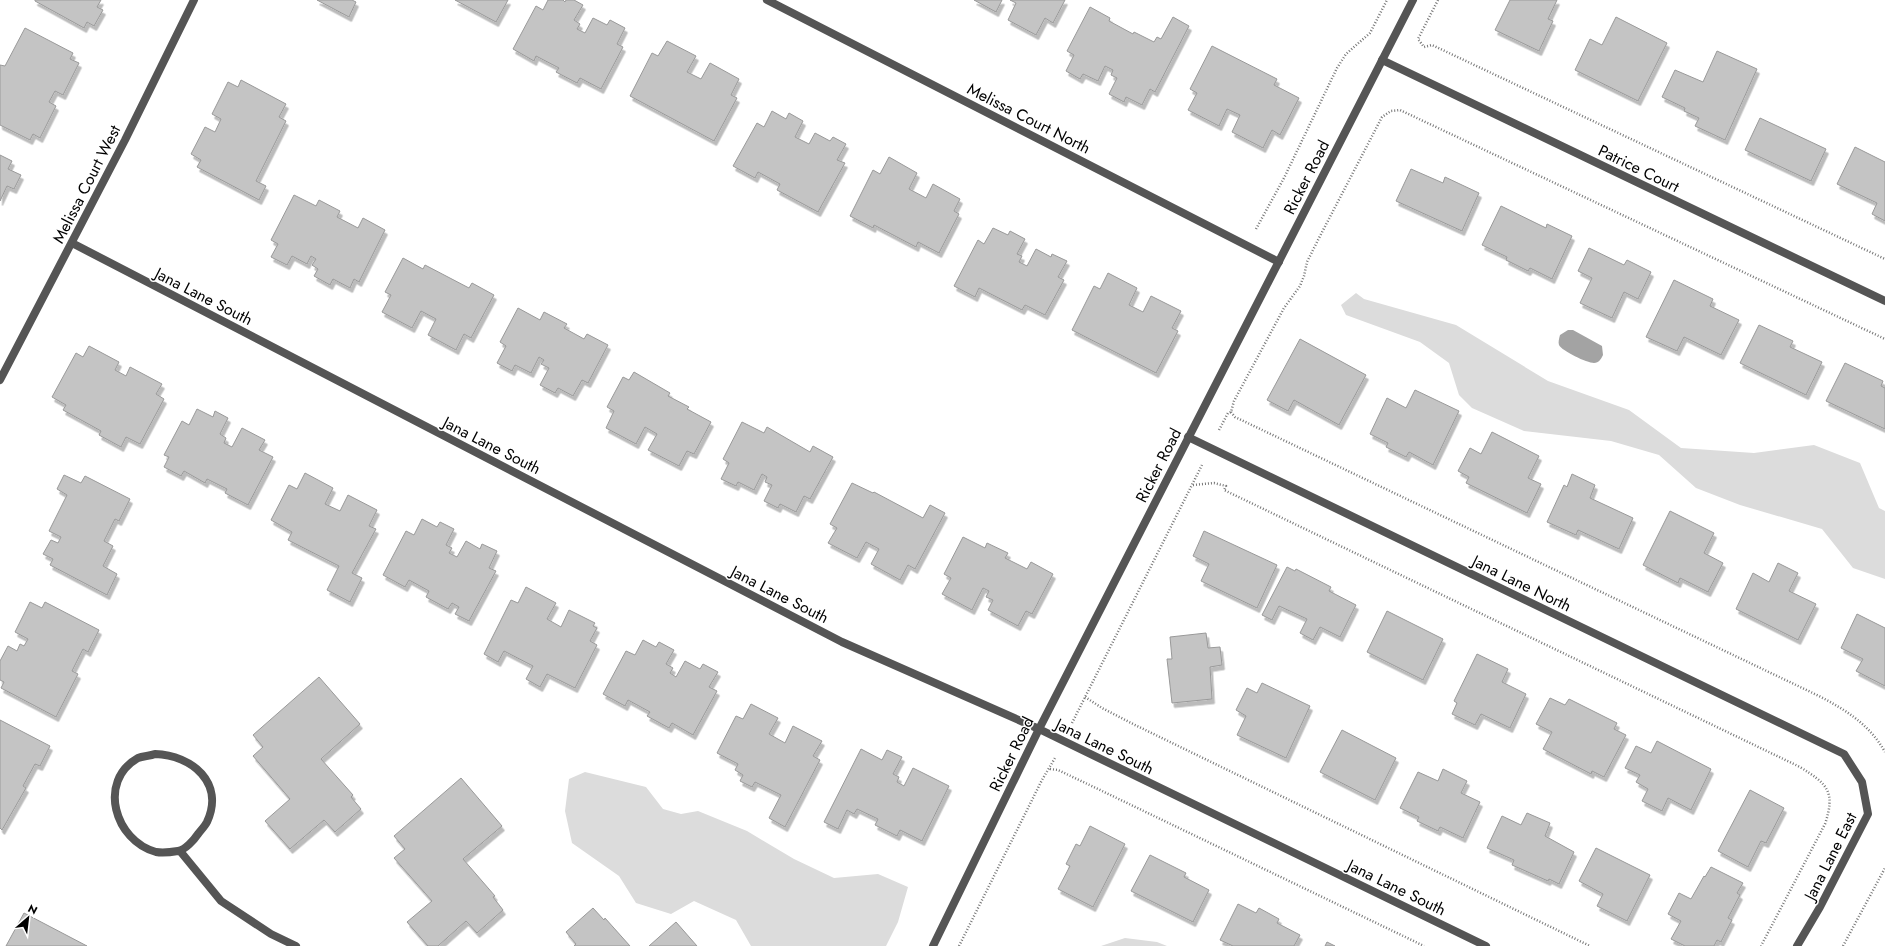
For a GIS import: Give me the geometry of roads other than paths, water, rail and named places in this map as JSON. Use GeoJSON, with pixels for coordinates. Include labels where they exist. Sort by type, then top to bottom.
{"type":"FeatureCollection","features":[{"type":"Feature","properties":{"kind":"street","name":"Melissa Court West"},"geometry":{"type":"LineString","coordinates":[[0,380],[72,243],[194,0]]}},
{"type":"Feature","properties":{"kind":"street","name":"Melissa Court North"},"geometry":{"type":"LineString","coordinates":[[767,0],[1279,262]]}},
{"type":"Feature","properties":{"kind":"street","name":"Ricker Road"},"geometry":{"type":"LineString","coordinates":[[933,946],[1038,729],[1413,0]]}},
{"type":"Feature","properties":{"kind":"street","name":"Patrice Court"},"geometry":{"type":"LineString","coordinates":[[1382,60],[1885,301]]}},
{"type":"Feature","properties":{"kind":"street","name":"Jana Lane South"},"geometry":{"type":"LineString","coordinates":[[72,243],[842,642],[1038,729],[1486,946]]}},
{"type":"Feature","properties":{"kind":"street","name":"Jana Lane North"},"geometry":{"type":"LineString","coordinates":[[1188,437],[1844,754]]}},
{"type":"Feature","properties":{"kind":"street"},"geometry":{"type":"LineString","coordinates":[[156,754],[169,755],[190,763],[204,773],[209,786],[212,802],[207,821],[195,840],[180,851],[157,852],[143,846],[127,833],[117,816],[115,798],[117,783],[124,768],[139,758],[156,754]]}},
{"type":"Feature","properties":{"kind":"street","name":"Jana Lane East"},"geometry":{"type":"LineString","coordinates":[[1796,946],[1820,907],[1868,814],[1862,782],[1844,754]]}},
{"type":"Feature","properties":{"kind":"street"},"geometry":{"type":"LineString","coordinates":[[180,851],[221,901],[271,934],[296,946]]}}]}
